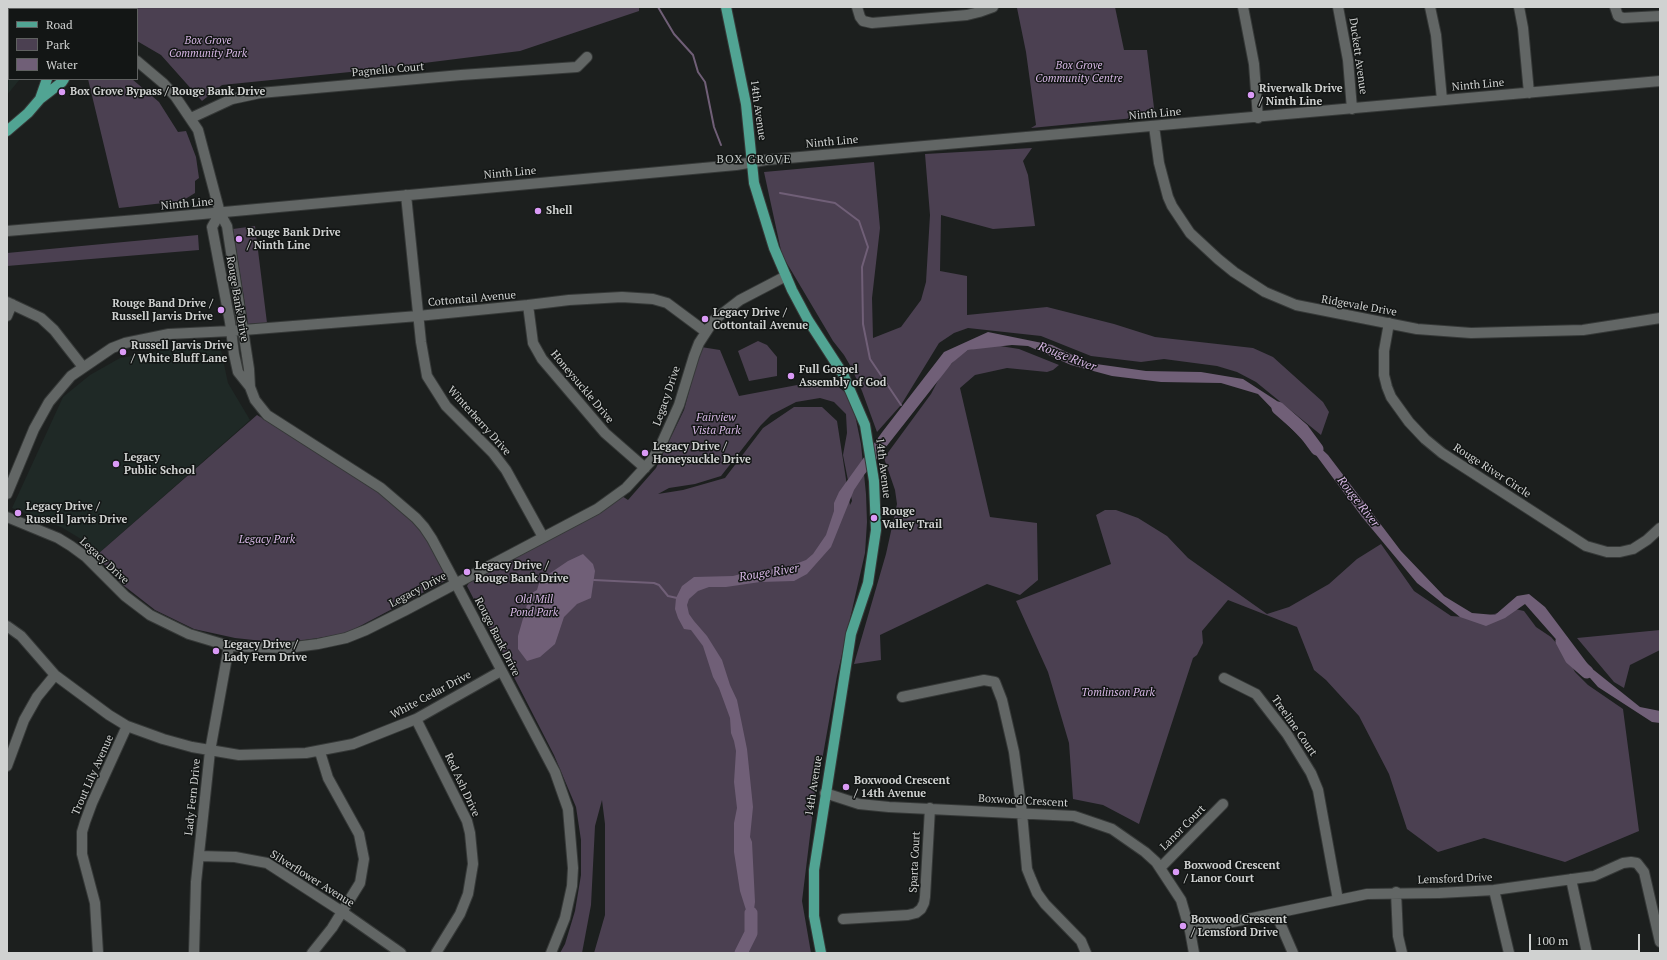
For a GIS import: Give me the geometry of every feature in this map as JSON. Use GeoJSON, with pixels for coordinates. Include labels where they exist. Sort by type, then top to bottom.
{"type":"FeatureCollection","features":[{"type":"Feature","properties":{"kind":"main road","name":"14th Avenue"},"geometry":{"type":"LineString","coordinates":[[726,7],[746,104],[752,162],[757,190],[774,248],[792,290],[808,320],[843,374],[865,425],[874,481],[876,530],[868,583],[851,634],[814,870],[814,916],[821,953]]}},
{"type":"Feature","properties":{"kind":"main road"},"geometry":{"type":"LineString","coordinates":[[40,99],[47,80]]}},
{"type":"Feature","properties":{"kind":"main road"},"geometry":{"type":"LineString","coordinates":[[7,131],[28,113],[40,99],[63,80]]}},
{"type":"Feature","properties":{"kind":"street"},"geometry":{"type":"LineString","coordinates":[[857,7],[863,21],[872,23],[939,12],[973,14],[993,7]]}},
{"type":"Feature","properties":{"kind":"street"},"geometry":{"type":"LineString","coordinates":[[1243,7],[1254,64],[1258,118]]}},
{"type":"Feature","properties":{"kind":"street","name":"Duckett Avenue"},"geometry":{"type":"LineString","coordinates":[[1338,7],[1348,60],[1352,108]]}},
{"type":"Feature","properties":{"kind":"street"},"geometry":{"type":"LineString","coordinates":[[1430,7],[1436,35],[1442,100]]}},
{"type":"Feature","properties":{"kind":"street"},"geometry":{"type":"LineString","coordinates":[[1519,7],[1523,28],[1529,93]]}},
{"type":"Feature","properties":{"kind":"street"},"geometry":{"type":"LineString","coordinates":[[1614,7],[1618,16],[1623,18],[1660,16]]}},
{"type":"Feature","properties":{"kind":"street","name":"Pagnello Court"},"geometry":{"type":"LineString","coordinates":[[192,118],[232,99],[260,93],[461,75],[577,67],[587,57]]}},
{"type":"Feature","properties":{"kind":"street","name":"Rouge Bank Drive"},"geometry":{"type":"LineString","coordinates":[[138,62],[171,92],[192,118],[198,130],[220,213],[227,226],[242,330],[250,368],[250,387]]}},
{"type":"Feature","properties":{"kind":"street","name":"Ninth Line"},"geometry":{"type":"LineString","coordinates":[[7,231],[220,213],[736,165],[752,162],[1660,81]]}},
{"type":"Feature","properties":{"kind":"street","name":"Ridgevale Drive"},"geometry":{"type":"LineString","coordinates":[[1154,126],[1159,163],[1170,201],[1190,233],[1234,272],[1265,292],[1296,306],[1417,329],[1452,332],[1542,332],[1583,330],[1660,318]]}},
{"type":"Feature","properties":{"kind":"street","name":"Winterberry Drive"},"geometry":{"type":"LineString","coordinates":[[406,195],[418,316],[427,376],[446,406],[493,453],[506,470],[543,537]]}},
{"type":"Feature","properties":{"kind":"street","name":"Rouge Bank Drive"},"geometry":{"type":"LineString","coordinates":[[220,213],[212,228],[238,372],[250,387],[255,400],[268,415],[381,488],[416,518],[432,540],[550,761],[568,809],[573,857],[572,886],[565,918],[551,953]]}},
{"type":"Feature","properties":{"kind":"street","name":"Legacy Drive"},"geometry":{"type":"LineString","coordinates":[[7,517],[58,538],[71,546],[86,558],[125,596],[150,615],[189,634],[229,646],[287,648],[318,644],[346,638],[404,611],[597,509],[626,488],[645,468],[660,447],[679,404],[694,356],[714,320],[730,306],[786,276]]}},
{"type":"Feature","properties":{"kind":"street"},"geometry":{"type":"LineString","coordinates":[[769,286],[783,286],[792,290]]}},
{"type":"Feature","properties":{"kind":"street","name":"Cottontail Avenue"},"geometry":{"type":"LineString","coordinates":[[7,494],[34,429],[49,402],[71,376],[112,348],[125,343],[169,334],[231,331],[418,316],[569,300],[622,297],[653,299],[667,303],[706,332]]}},
{"type":"Feature","properties":{"kind":"street"},"geometry":{"type":"LineString","coordinates":[[7,316],[9,303],[41,318],[54,330],[83,367]]}},
{"type":"Feature","properties":{"kind":"street","name":"Honeysuckle Drive"},"geometry":{"type":"LineString","coordinates":[[528,305],[533,343],[542,359],[605,433],[645,468]]}},
{"type":"Feature","properties":{"kind":"street","name":"Rouge River Circle"},"geometry":{"type":"LineString","coordinates":[[1389,323],[1384,351],[1384,375],[1391,397],[1409,422],[1425,439],[1442,453],[1591,548],[1607,552],[1620,552],[1633,549],[1647,540],[1660,528]]}},
{"type":"Feature","properties":{"kind":"street","name":"White Cedar Drive"},"geometry":{"type":"LineString","coordinates":[[7,626],[21,636],[55,675],[108,715],[128,726],[163,739],[210,751],[239,755],[306,754],[353,744],[416,719],[501,671]]}},
{"type":"Feature","properties":{"kind":"street","name":"Lady Fern Drive"},"geometry":{"type":"LineString","coordinates":[[194,953],[196,882],[210,751],[229,646]]}},
{"type":"Feature","properties":{"kind":"street"},"geometry":{"type":"LineString","coordinates":[[7,766],[24,720],[37,697],[55,675]]}},
{"type":"Feature","properties":{"kind":"street","name":"Treeline Court"},"geometry":{"type":"LineString","coordinates":[[1224,678],[1256,694],[1292,740],[1311,773],[1318,790],[1338,900]]}},
{"type":"Feature","properties":{"kind":"street"},"geometry":{"type":"LineString","coordinates":[[902,697],[984,680],[995,682],[1002,700],[1014,752],[1022,812],[1027,869],[1037,893],[1045,904],[1081,941],[1086,953]]}},
{"type":"Feature","properties":{"kind":"street","name":"Red Ash Drive"},"geometry":{"type":"LineString","coordinates":[[416,719],[467,821],[470,833],[473,864],[468,894],[460,914],[436,953]]}},
{"type":"Feature","properties":{"kind":"street","name":"Trout Lily Avenue"},"geometry":{"type":"LineString","coordinates":[[98,953],[95,903],[82,854],[82,832],[92,803],[128,726]]}},
{"type":"Feature","properties":{"kind":"street"},"geometry":{"type":"LineString","coordinates":[[312,953],[332,928],[360,883],[364,859],[359,834],[328,778],[320,752]]}},
{"type":"Feature","properties":{"kind":"street","name":"Boxwood Crescent"},"geometry":{"type":"LineString","coordinates":[[825,793],[859,804],[889,807],[1022,812],[1074,816],[1093,821],[1112,829],[1151,857],[1160,868],[1181,900],[1190,931],[1194,953]]}},
{"type":"Feature","properties":{"kind":"street","name":"Lanor Court"},"geometry":{"type":"LineString","coordinates":[[1160,868],[1223,804]]}},
{"type":"Feature","properties":{"kind":"street","name":"Sparta Court"},"geometry":{"type":"LineString","coordinates":[[843,919],[908,915],[916,913],[921,909],[925,897],[930,808]]}},
{"type":"Feature","properties":{"kind":"street","name":"Silverflower Avenue"},"geometry":{"type":"LineString","coordinates":[[199,856],[235,857],[266,863],[342,911],[401,953]]}},
{"type":"Feature","properties":{"kind":"street","name":"Lemsford Drive"},"geometry":{"type":"LineString","coordinates":[[1190,931],[1367,894],[1396,892],[1439,893],[1494,890],[1594,876],[1623,864],[1638,863],[1644,872],[1660,942]]}},
{"type":"Feature","properties":{"kind":"street"},"geometry":{"type":"LineString","coordinates":[[1571,879],[1587,953]]}},
{"type":"Feature","properties":{"kind":"street"},"geometry":{"type":"LineString","coordinates":[[1494,890],[1509,953]]}},
{"type":"Feature","properties":{"kind":"street"},"geometry":{"type":"LineString","coordinates":[[1396,892],[1398,936],[1402,953]]}},
{"type":"Feature","properties":{"kind":"street"},"geometry":{"type":"LineString","coordinates":[[1278,913],[1280,923],[1293,953]]}},
{"type":"Feature","properties":{"kind":"shaded area"},"geometry":{"type":"Polygon","coordinates":[[[7,22],[8,80],[19,80],[7,95],[7,22]]]}},
{"type":"Feature","properties":{"kind":"shaded area","name":"Legacy Public School"},"geometry":{"type":"Polygon","coordinates":[[[219,341],[228,383],[250,420],[98,554],[81,539],[61,527],[12,508],[63,397],[90,375],[120,358],[219,341]]]}},
{"type":"Feature","properties":{"kind":"green space","name":"Box Grove Community Park"},"geometry":{"type":"Polygon","coordinates":[[[639,7],[639,11],[520,51],[360,71],[222,85],[202,101],[161,55],[138,42],[138,8],[114,8],[639,7]]]}},
{"type":"Feature","properties":{"kind":"green space","name":"Box Grove Community Centre"},"geometry":{"type":"Polygon","coordinates":[[[1115,7],[1124,50],[1147,50],[1155,116],[1031,128],[1036,125],[1026,52],[1017,8],[1115,7]]]}},
{"type":"Feature","properties":{"kind":"green space"},"geometry":{"type":"Polygon","coordinates":[[[88,80],[133,80],[159,102],[178,132],[186,131],[196,157],[199,178],[195,181],[195,193],[182,201],[119,208],[88,80]]]}},
{"type":"Feature","properties":{"kind":"green space"},"geometry":{"type":"Polygon","coordinates":[[[1032,148],[1023,161],[1028,175],[1035,226],[993,229],[941,215],[940,271],[967,276],[967,315],[1047,307],[1114,324],[1155,337],[1253,348],[1273,357],[1323,402],[1329,412],[1321,435],[1256,382],[1237,372],[1217,366],[1164,359],[1141,362],[1091,356],[1041,336],[968,328],[954,333],[939,343],[901,405],[877,432],[862,391],[851,367],[833,341],[782,255],[764,172],[874,162],[880,228],[872,298],[873,338],[901,327],[921,300],[926,282],[930,215],[925,154],[1032,148]]]}},
{"type":"Feature","properties":{"kind":"green space"},"geometry":{"type":"Polygon","coordinates":[[[255,226],[267,323],[248,324],[233,229],[255,226]]]}},
{"type":"Feature","properties":{"kind":"green space"},"geometry":{"type":"Polygon","coordinates":[[[198,235],[199,250],[7,266],[7,253],[198,235]]]}},
{"type":"Feature","properties":{"kind":"green space"},"geometry":{"type":"Polygon","coordinates":[[[758,341],[767,345],[777,357],[777,376],[749,381],[738,351],[758,341]]]}},
{"type":"Feature","properties":{"kind":"green space"},"geometry":{"type":"Polygon","coordinates":[[[994,345],[1019,349],[1059,365],[1053,370],[1047,372],[1007,368],[975,375],[960,388],[990,517],[1037,523],[1038,580],[1020,595],[987,584],[880,635],[881,660],[854,664],[886,554],[897,504],[895,490],[884,458],[931,394],[941,375],[955,360],[968,350],[994,345]]]}},
{"type":"Feature","properties":{"kind":"green space"},"geometry":{"type":"Polygon","coordinates":[[[701,347],[720,350],[739,396],[829,379],[847,394],[854,410],[861,444],[866,494],[867,522],[865,553],[837,676],[813,811],[802,901],[811,953],[594,953],[605,915],[605,824],[602,800],[595,826],[591,905],[582,953],[560,953],[565,944],[575,911],[581,875],[581,840],[576,807],[554,755],[467,586],[470,581],[622,496],[628,500],[656,468],[684,410],[701,347]],[[820,398],[796,402],[771,415],[761,425],[721,476],[695,484],[669,488],[658,494],[683,490],[725,478],[763,428],[794,407],[822,407],[837,421],[850,505],[852,501],[843,455],[847,433],[846,414],[834,402],[820,398]]]}},
{"type":"Feature","properties":{"kind":"green space","name":"Legacy Park"},"geometry":{"type":"Polygon","coordinates":[[[257,415],[379,490],[414,517],[446,573],[447,580],[345,634],[305,640],[272,642],[235,638],[194,629],[155,610],[123,585],[101,561],[98,554],[257,415]]]}},
{"type":"Feature","properties":{"kind":"green space","name":"Tomlinson Park"},"geometry":{"type":"Polygon","coordinates":[[[1105,510],[1116,510],[1138,518],[1167,536],[1188,558],[1267,614],[1289,607],[1329,584],[1357,559],[1381,544],[1414,591],[1451,616],[1477,618],[1515,609],[1524,611],[1536,627],[1551,637],[1565,653],[1575,672],[1588,685],[1623,709],[1639,831],[1565,862],[1484,838],[1438,852],[1407,829],[1389,774],[1359,716],[1326,680],[1314,670],[1297,627],[1228,600],[1202,631],[1203,643],[1197,655],[1193,658],[1139,824],[1103,805],[1073,799],[1069,743],[1048,672],[1016,601],[1111,564],[1096,515],[1105,510]]]}},
{"type":"Feature","properties":{"kind":"green space"},"geometry":{"type":"Polygon","coordinates":[[[1660,630],[1660,650],[1630,665],[1624,688],[1614,682],[1577,638],[1660,630]]]}},
{"type":"Feature","properties":{"kind":"water"},"geometry":{"type":"Polygon","coordinates":[[[988,332],[1052,345],[1089,363],[1146,371],[1201,372],[1243,379],[1277,401],[1287,411],[1291,420],[1328,455],[1401,551],[1444,596],[1472,613],[1495,615],[1517,596],[1529,594],[1545,607],[1590,667],[1640,707],[1660,711],[1660,723],[1652,722],[1598,687],[1525,604],[1505,618],[1486,626],[1460,617],[1417,583],[1362,517],[1313,451],[1258,394],[1221,383],[1161,382],[1112,376],[1071,365],[1028,346],[1012,345],[968,350],[952,363],[864,475],[854,490],[831,547],[807,574],[794,581],[760,582],[726,587],[709,587],[698,591],[689,599],[687,605],[689,614],[707,636],[722,660],[730,685],[737,700],[747,749],[753,807],[750,837],[752,842],[755,902],[748,951],[745,953],[735,953],[745,942],[747,928],[746,910],[740,891],[734,852],[734,823],[737,808],[734,782],[736,751],[731,733],[730,718],[719,688],[713,677],[703,646],[691,630],[684,629],[675,609],[676,598],[682,586],[694,577],[733,576],[749,572],[785,568],[806,560],[813,554],[826,535],[834,511],[834,503],[839,492],[883,431],[944,352],[988,332]]]}},
{"type":"Feature","properties":{"kind":"water"},"geometry":{"type":"Polygon","coordinates":[[[583,554],[593,564],[595,571],[591,598],[577,604],[564,617],[555,644],[540,657],[527,661],[518,649],[518,636],[530,594],[537,590],[540,580],[568,561],[583,554]]]}},
{"type":"Feature","properties":{"kind":"waterway"},"geometry":{"type":"LineString","coordinates":[[658,7],[674,34],[693,55],[698,72],[705,82],[714,127],[721,145]]}},
{"type":"Feature","properties":{"kind":"waterway"},"geometry":{"type":"LineString","coordinates":[[780,193],[835,203],[859,221],[868,247],[862,267],[863,324],[870,359],[901,405]]}},
{"type":"Feature","properties":{"kind":"waterway","name":"Rouge River"},"geometry":{"type":"LineString","coordinates":[[1278,408],[1303,430],[1317,449]]}},
{"type":"Feature","properties":{"kind":"waterway"},"geometry":{"type":"LineString","coordinates":[[594,580],[654,583],[659,585],[668,596],[677,598]]}},
{"type":"Feature","properties":{"kind":"waterway","name":"Rouge River"},"geometry":{"type":"LineString","coordinates":[[1562,641],[1571,658],[1587,672]]}},
{"type":"Feature","properties":{"kind":"waterway","name":"Rouge River"},"geometry":{"type":"LineString","coordinates":[[741,953],[751,933],[751,913]]}},
{"type":"Feature","properties":{"kind":"place","name":"Box Grove Bypass / Rouge Bank Drive"},"geometry":{"type":"Point","coordinates":[62,92]}},
{"type":"Feature","properties":{"kind":"place","name":"Riverwalk Drive / Ninth Line"},"geometry":{"type":"Point","coordinates":[1251,95]}},
{"type":"Feature","properties":{"kind":"place","name":"Shell"},"geometry":{"type":"Point","coordinates":[538,211]}},
{"type":"Feature","properties":{"kind":"place","name":"Rouge Bank Drive / Ninth Line"},"geometry":{"type":"Point","coordinates":[239,239]}},
{"type":"Feature","properties":{"kind":"place","name":"Rouge Band Drive / Russell Jarvis Drive"},"geometry":{"type":"Point","coordinates":[221,310]}},
{"type":"Feature","properties":{"kind":"place","name":"Legacy Drive / Cottontail Avenue"},"geometry":{"type":"Point","coordinates":[705,319]}},
{"type":"Feature","properties":{"kind":"place","name":"Russell Jarvis Drive / White Bluff Lane"},"geometry":{"type":"Point","coordinates":[123,352]}},
{"type":"Feature","properties":{"kind":"place","name":"Full Gospel Assembly of God"},"geometry":{"type":"Point","coordinates":[791,376]}},
{"type":"Feature","properties":{"kind":"place","name":"Legacy Drive / Honeysuckle Drive"},"geometry":{"type":"Point","coordinates":[645,453]}},
{"type":"Feature","properties":{"kind":"place","name":"Legacy Public School"},"geometry":{"type":"Point","coordinates":[116,464]}},
{"type":"Feature","properties":{"kind":"place","name":"Legacy Drive / Russell Jarvis Drive"},"geometry":{"type":"Point","coordinates":[18,513]}},
{"type":"Feature","properties":{"kind":"place","name":"Rouge Valley Trail"},"geometry":{"type":"Point","coordinates":[874,518]}},
{"type":"Feature","properties":{"kind":"place","name":"Legacy Drive / Rouge Bank Drive"},"geometry":{"type":"Point","coordinates":[467,572]}},
{"type":"Feature","properties":{"kind":"place","name":"Legacy Drive / Lady Fern Drive"},"geometry":{"type":"Point","coordinates":[216,651]}},
{"type":"Feature","properties":{"kind":"place","name":"Boxwood Crescent / 14th Avenue"},"geometry":{"type":"Point","coordinates":[846,787]}},
{"type":"Feature","properties":{"kind":"place","name":"Boxwood Crescent / Lanor Court"},"geometry":{"type":"Point","coordinates":[1176,872]}},
{"type":"Feature","properties":{"kind":"place","name":"Boxwood Crescent / Lemsford Drive"},"geometry":{"type":"Point","coordinates":[1183,926]}},
{"type":"Feature","properties":{"kind":"district","name":"BOX GROVE"},"geometry":{"type":"Point","coordinates":[754,160]}},
{"type":"Feature","properties":{"kind":"park label","name":"Fairview Vista Park"},"geometry":{"type":"Point","coordinates":[716,424]}},
{"type":"Feature","properties":{"kind":"park label","name":"Old Mill Pond Park"},"geometry":{"type":"Point","coordinates":[534,606]}}]}
